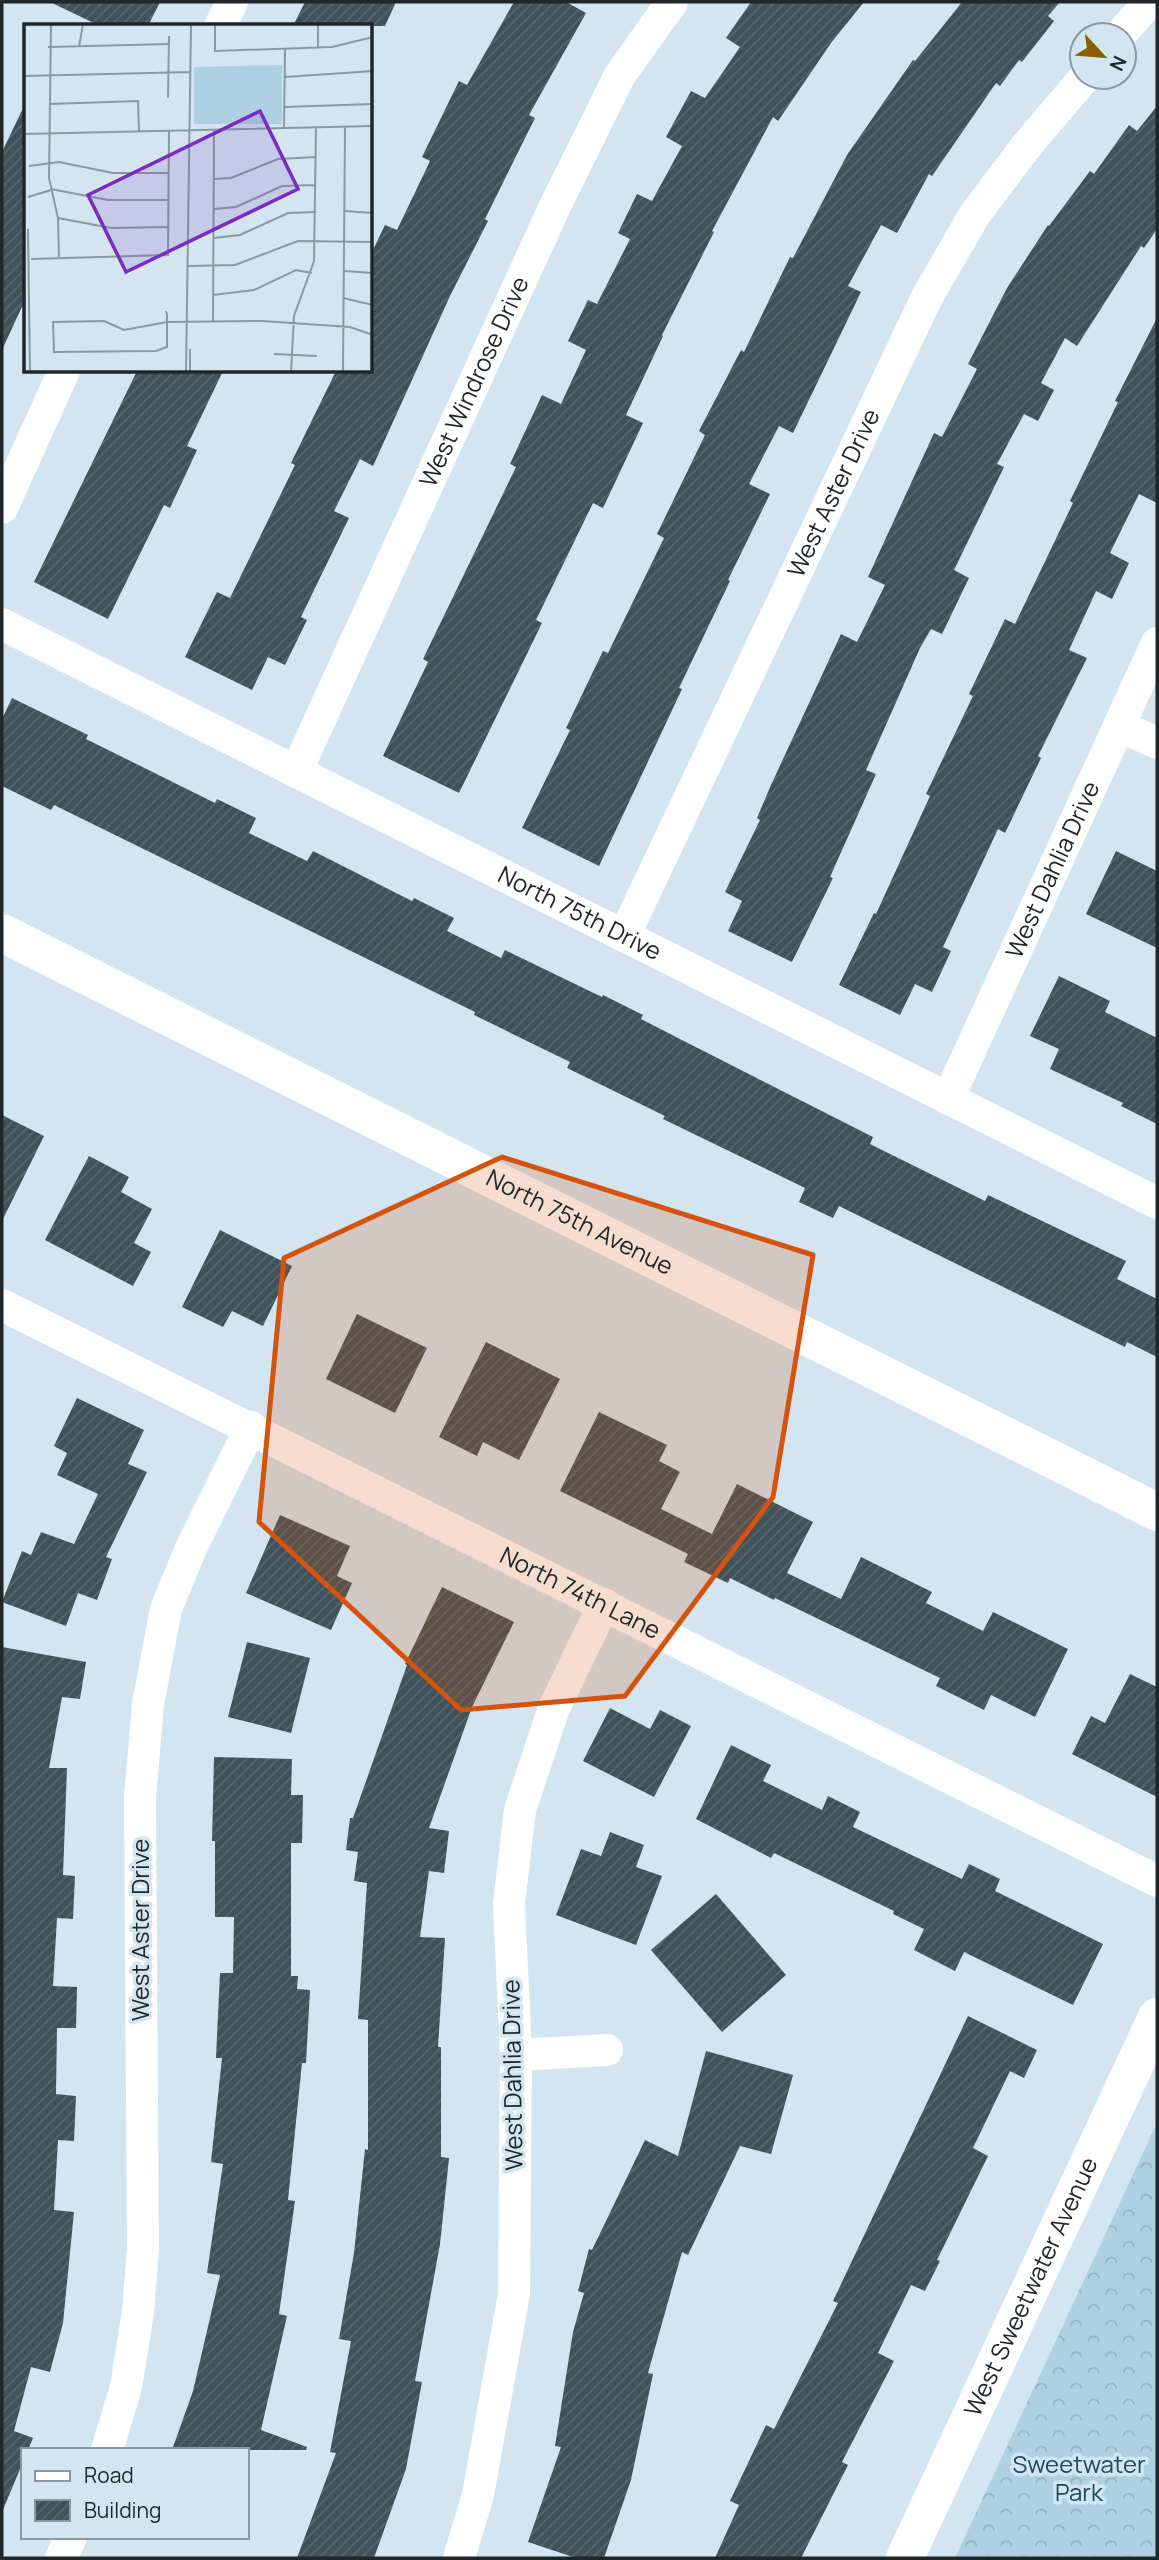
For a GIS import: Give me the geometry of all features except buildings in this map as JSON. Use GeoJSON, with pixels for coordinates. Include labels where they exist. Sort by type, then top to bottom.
{"type":"FeatureCollection","features":[{"type":"Feature","properties":{"kind":"main road","name":"North 75th Avenue"},"geometry":{"type":"LineString","coordinates":[[2,933],[1157,1512]]}},
{"type":"Feature","properties":{"kind":"main road","name":"West Sweetwater Avenue"},"geometry":{"type":"LineString","coordinates":[[905,2558],[1157,2017]]}},
{"type":"Feature","properties":{"kind":"street"},"geometry":{"type":"LineString","coordinates":[[221,24],[232,2]]}},
{"type":"Feature","properties":{"kind":"street","name":"West Windrose Drive"},"geometry":{"type":"LineString","coordinates":[[296,772],[556,204],[620,75],[672,2]]}},
{"type":"Feature","properties":{"kind":"street"},"geometry":{"type":"LineString","coordinates":[[1132,21],[1149,2]]}},
{"type":"Feature","properties":{"kind":"street","name":"West Aster Drive"},"geometry":{"type":"LineString","coordinates":[[624,936],[927,297],[975,214],[1028,144],[1073,91]]}},
{"type":"Feature","properties":{"kind":"street"},"geometry":{"type":"LineString","coordinates":[[2,508],[63,373]]}},
{"type":"Feature","properties":{"kind":"street","name":"North 75th Drive"},"geometry":{"type":"LineString","coordinates":[[2,624],[1157,1203]]}},
{"type":"Feature","properties":{"kind":"street","name":"West Dahlia Drive"},"geometry":{"type":"LineString","coordinates":[[948,1099],[1157,643]]}},
{"type":"Feature","properties":{"kind":"street"},"geometry":{"type":"LineString","coordinates":[[1119,726],[1157,743]]}},
{"type":"Feature","properties":{"kind":"street","name":"North 74th Lane"},"geometry":{"type":"LineString","coordinates":[[2,1305],[1157,1881]]}},
{"type":"Feature","properties":{"kind":"street","name":"West Aster Drive"},"geometry":{"type":"LineString","coordinates":[[108,2448],[125,2387],[138,2312],[143,2249],[139,1798],[148,1704],[166,1609],[191,1548],[251,1427]]}},
{"type":"Feature","properties":{"kind":"street","name":"West Dahlia Drive"},"geometry":{"type":"LineString","coordinates":[[459,2558],[478,2495],[513,2294],[516,2055],[509,1903],[520,1810],[554,1708],[604,1604]]}},
{"type":"Feature","properties":{"kind":"street"},"geometry":{"type":"LineString","coordinates":[[516,2055],[607,2050]]}},
{"type":"Feature","properties":{"kind":"street"},"geometry":{"type":"LineString","coordinates":[[61,2558],[70,2539]]}},
{"type":"Feature","properties":{"kind":"highlighted area"},"geometry":{"type":"Polygon","coordinates":[[[502,1157],[813,1255],[773,1497],[625,1696],[461,1710],[259,1522],[284,1258],[502,1157]]]}},
{"type":"Feature","properties":{"kind":"green space","name":"Sweetwater Park"},"geometry":{"type":"Polygon","coordinates":[[[1157,2123],[1157,2558],[955,2558],[1157,2123]]]}}]}
